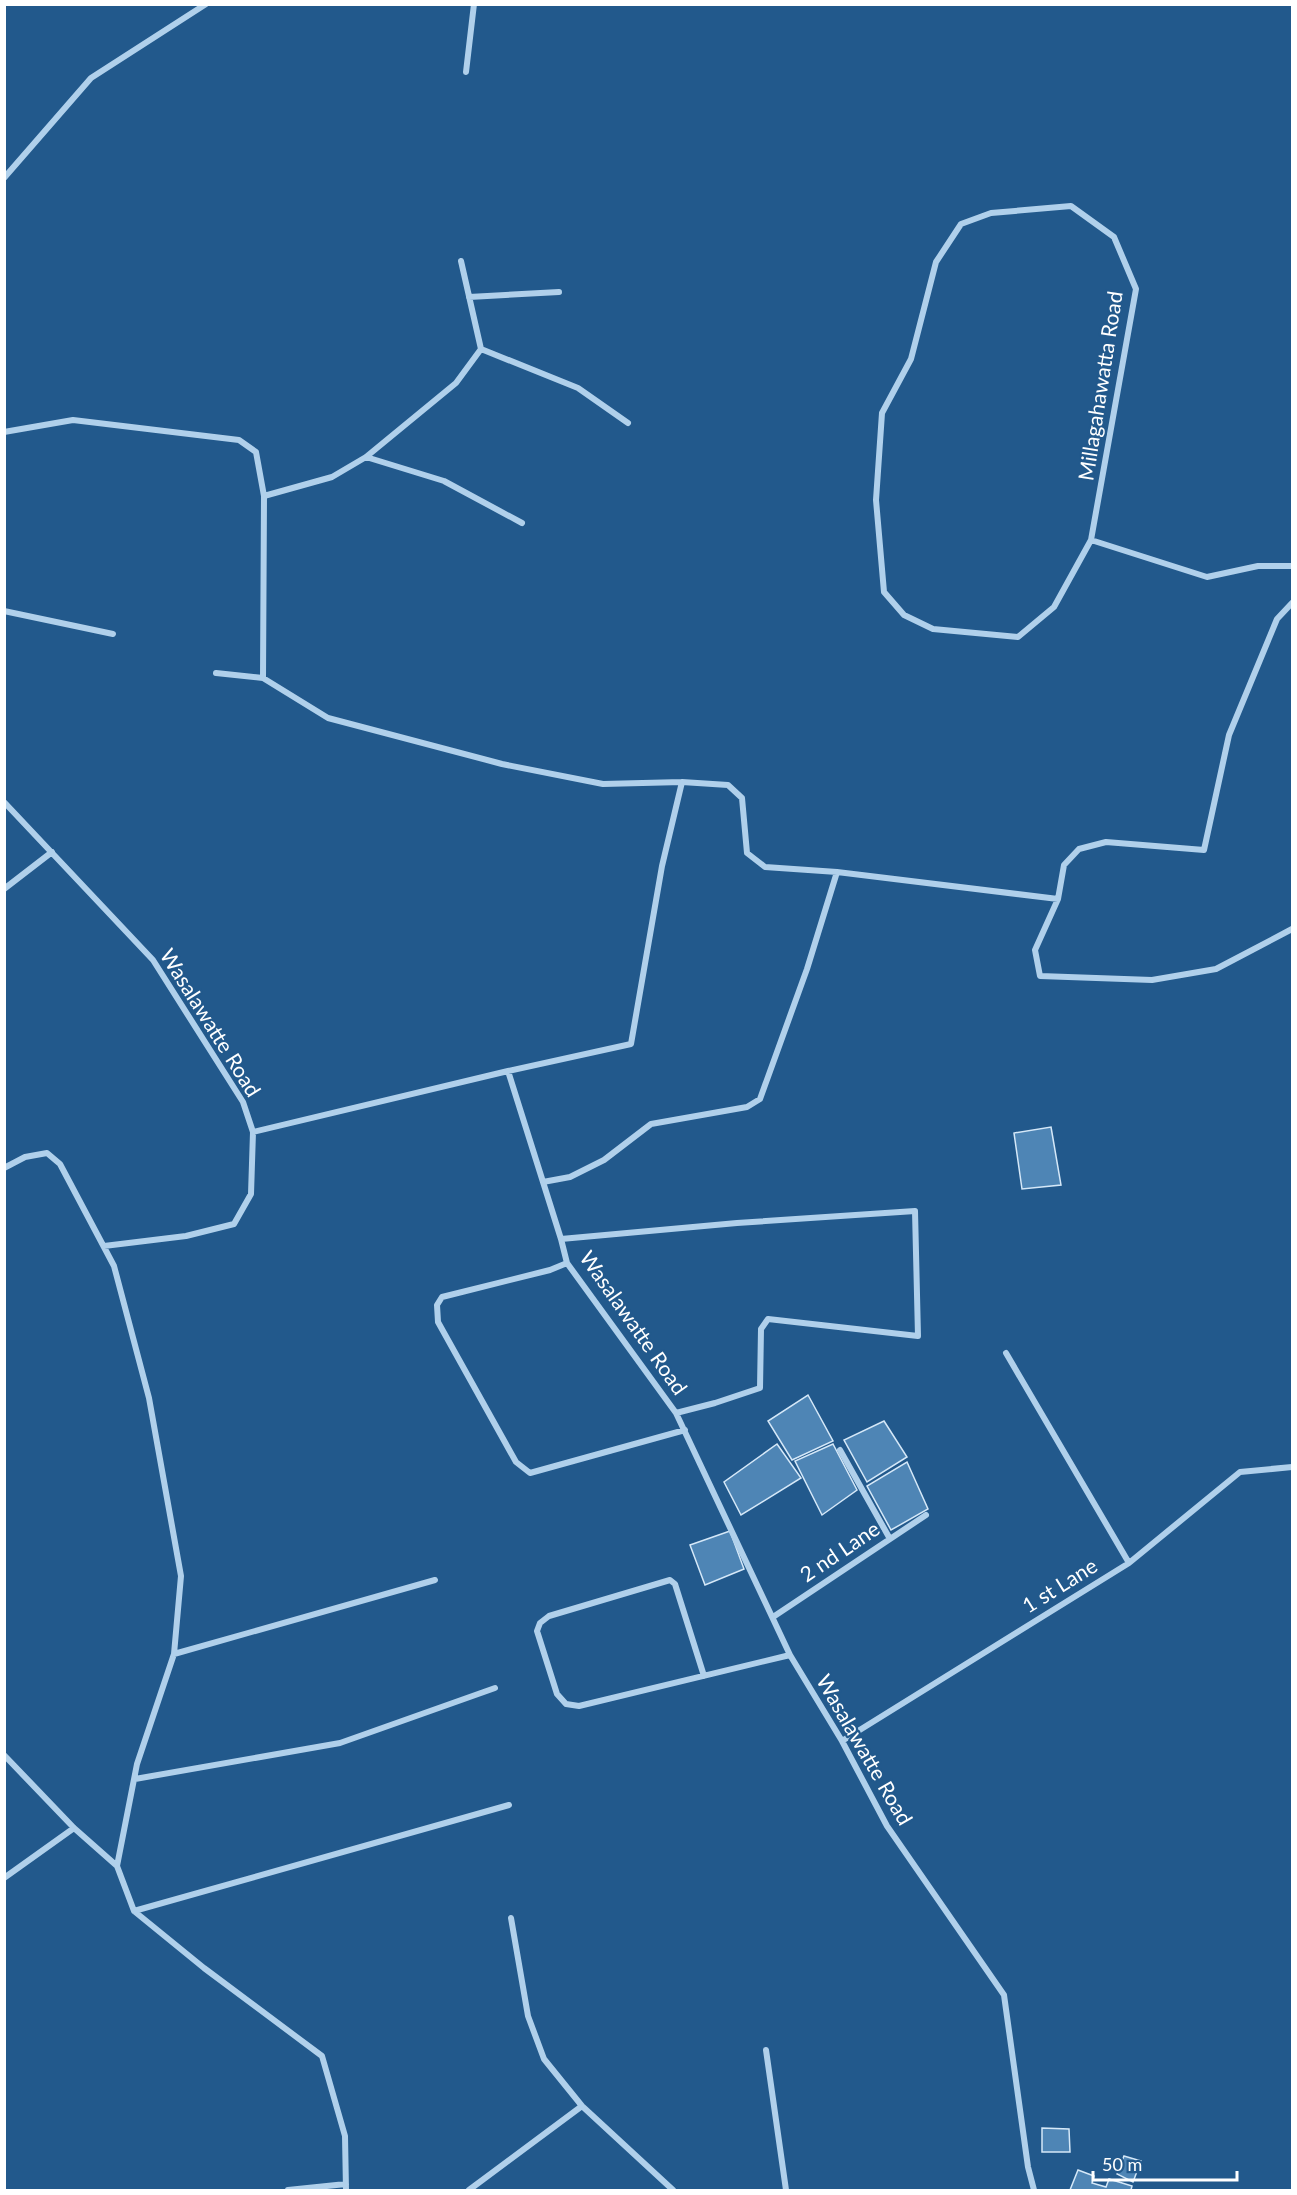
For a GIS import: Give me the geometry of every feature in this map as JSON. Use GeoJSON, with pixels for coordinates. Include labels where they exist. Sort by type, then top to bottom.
{"type":"FeatureCollection","features":[{"type":"Feature","properties":{"kind":"street"},"geometry":{"type":"LineString","coordinates":[[4,178],[91,78],[206,4]]}},
{"type":"Feature","properties":{"kind":"street"},"geometry":{"type":"LineString","coordinates":[[466,72],[474,4]]}},
{"type":"Feature","properties":{"kind":"street","name":"Millagahawatta Road"},"geometry":{"type":"LineString","coordinates":[[1071,206],[1114,237],[1136,289],[1091,540],[1054,607],[1018,636],[933,630],[904,615],[884,592],[876,500],[882,413],[911,359],[936,262],[961,224],[991,213],[1071,206]]}},
{"type":"Feature","properties":{"kind":"street"},"geometry":{"type":"LineString","coordinates":[[264,496],[332,477],[366,457],[456,383],[481,349],[461,261]]}},
{"type":"Feature","properties":{"kind":"street"},"geometry":{"type":"LineString","coordinates":[[469,297],[559,291]]}},
{"type":"Feature","properties":{"kind":"street"},"geometry":{"type":"LineString","coordinates":[[481,349],[578,388],[628,423]]}},
{"type":"Feature","properties":{"kind":"street"},"geometry":{"type":"LineString","coordinates":[[4,432],[73,420],[239,440],[256,452],[264,496],[263,678]]}},
{"type":"Feature","properties":{"kind":"street"},"geometry":{"type":"LineString","coordinates":[[366,457],[444,481],[522,524]]}},
{"type":"Feature","properties":{"kind":"street"},"geometry":{"type":"LineString","coordinates":[[1091,540],[1207,577],[1258,566],[1293,566]]}},
{"type":"Feature","properties":{"kind":"street"},"geometry":{"type":"LineString","coordinates":[[1293,603],[1277,619],[1229,735],[1204,850],[1106,842],[1079,849],[1064,866],[1058,899],[1035,950],[1040,976],[1152,980],[1216,969],[1293,929]]}},
{"type":"Feature","properties":{"kind":"street"},"geometry":{"type":"LineString","coordinates":[[4,611],[113,634]]}},
{"type":"Feature","properties":{"kind":"street"},"geometry":{"type":"LineString","coordinates":[[216,673],[263,678],[328,718],[502,764],[603,784],[728,785],[742,798],[747,853],[765,867],[837,872],[1058,899]]}},
{"type":"Feature","properties":{"kind":"street"},"geometry":{"type":"LineString","coordinates":[[104,1246],[186,1236],[234,1224],[251,1194],[253,1132],[632,1044],[662,866],[682,783]]}},
{"type":"Feature","properties":{"kind":"street","name":"Wasalawatte Road"},"geometry":{"type":"LineString","coordinates":[[4,802],[153,960],[243,1102],[253,1132]]}},
{"type":"Feature","properties":{"kind":"street"},"geometry":{"type":"LineString","coordinates":[[4,889],[52,852]]}},
{"type":"Feature","properties":{"kind":"street"},"geometry":{"type":"LineString","coordinates":[[543,1182],[570,1177],[604,1160],[651,1124],[747,1107],[760,1099],[807,969],[837,872]]}},
{"type":"Feature","properties":{"kind":"street","name":"Wasalawatte Road"},"geometry":{"type":"LineString","coordinates":[[508,1071],[567,1263],[676,1413],[790,1655],[842,1741],[887,1826],[1004,1995],[1028,2167],[1034,2190]]}},
{"type":"Feature","properties":{"kind":"street"},"geometry":{"type":"LineString","coordinates":[[4,1168],[25,1157],[46,1153],[60,1164],[114,1266],[149,1398],[181,1576],[174,1654],[138,1764],[117,1866]]}},
{"type":"Feature","properties":{"kind":"street"},"geometry":{"type":"LineString","coordinates":[[561,1239],[737,1222],[915,1211],[918,1336],[768,1319],[761,1329],[760,1388],[676,1413]]}},
{"type":"Feature","properties":{"kind":"street"},"geometry":{"type":"LineString","coordinates":[[567,1263],[550,1270],[442,1297],[437,1305],[438,1322],[516,1462],[530,1473],[685,1430]]}},
{"type":"Feature","properties":{"kind":"street"},"geometry":{"type":"LineString","coordinates":[[1006,1353],[1129,1563]]}},
{"type":"Feature","properties":{"kind":"street"},"geometry":{"type":"LineString","coordinates":[[840,1450],[890,1539]]}},
{"type":"Feature","properties":{"kind":"street","name":"1 st Lane"},"geometry":{"type":"LineString","coordinates":[[842,1741],[1129,1563],[1240,1472],[1293,1467]]}},
{"type":"Feature","properties":{"kind":"street","name":"2 nd Lane"},"geometry":{"type":"LineString","coordinates":[[773,1617],[926,1515]]}},
{"type":"Feature","properties":{"kind":"street"},"geometry":{"type":"LineString","coordinates":[[174,1654],[435,1580]]}},
{"type":"Feature","properties":{"kind":"street"},"geometry":{"type":"LineString","coordinates":[[704,1676],[675,1584],[670,1580],[549,1616],[540,1623],[537,1631],[557,1694],[566,1704],[579,1706],[704,1676],[790,1655]]}},
{"type":"Feature","properties":{"kind":"street"},"geometry":{"type":"LineString","coordinates":[[135,1779],[340,1743],[495,1688]]}},
{"type":"Feature","properties":{"kind":"street"},"geometry":{"type":"LineString","coordinates":[[4,1755],[13,1761],[74,1828],[117,1866],[134,1911],[204,1968],[322,2056],[345,2136],[346,2187],[288,2190]]}},
{"type":"Feature","properties":{"kind":"street"},"geometry":{"type":"LineString","coordinates":[[134,1911],[509,1805]]}},
{"type":"Feature","properties":{"kind":"street"},"geometry":{"type":"LineString","coordinates":[[4,1878],[74,1828]]}},
{"type":"Feature","properties":{"kind":"street"},"geometry":{"type":"LineString","coordinates":[[511,1918],[528,2016],[544,2059],[582,2106],[673,2190]]}},
{"type":"Feature","properties":{"kind":"street"},"geometry":{"type":"LineString","coordinates":[[766,2050],[786,2190]]}},
{"type":"Feature","properties":{"kind":"street"},"geometry":{"type":"LineString","coordinates":[[469,2190],[582,2106]]}},
{"type":"Feature","properties":{"kind":"building"},"geometry":{"type":"Polygon","coordinates":[[[1051,1127],[1061,1185],[1022,1189],[1014,1133],[1051,1127]]]}},
{"type":"Feature","properties":{"kind":"building"},"geometry":{"type":"Polygon","coordinates":[[[808,1395],[833,1441],[792,1460],[768,1421],[808,1395]]]}},
{"type":"Feature","properties":{"kind":"building"},"geometry":{"type":"Polygon","coordinates":[[[884,1421],[907,1457],[867,1482],[844,1440],[884,1421]]]}},
{"type":"Feature","properties":{"kind":"building"},"geometry":{"type":"Polygon","coordinates":[[[777,1444],[801,1478],[741,1515],[724,1482],[777,1444]]]}},
{"type":"Feature","properties":{"kind":"building"},"geometry":{"type":"Polygon","coordinates":[[[833,1444],[857,1490],[822,1515],[795,1461],[833,1444]]]}},
{"type":"Feature","properties":{"kind":"building"},"geometry":{"type":"Polygon","coordinates":[[[907,1462],[928,1509],[891,1530],[867,1486],[907,1462]]]}},
{"type":"Feature","properties":{"kind":"building"},"geometry":{"type":"Polygon","coordinates":[[[730,1531],[744,1569],[705,1585],[690,1545],[730,1531]]]}},
{"type":"Feature","properties":{"kind":"building"},"geometry":{"type":"Polygon","coordinates":[[[1042,2128],[1069,2129],[1070,2152],[1042,2152],[1042,2128]]]}},
{"type":"Feature","properties":{"kind":"building"},"geometry":{"type":"Polygon","coordinates":[[[1124,2156],[1141,2161],[1133,2182],[1117,2174],[1124,2156]]]}},
{"type":"Feature","properties":{"kind":"building"},"geometry":{"type":"Polygon","coordinates":[[[1078,2170],[1094,2176],[1092,2183],[1106,2187],[1109,2179],[1132,2186],[1131,2190],[1070,2190],[1078,2170]]]}}]}
